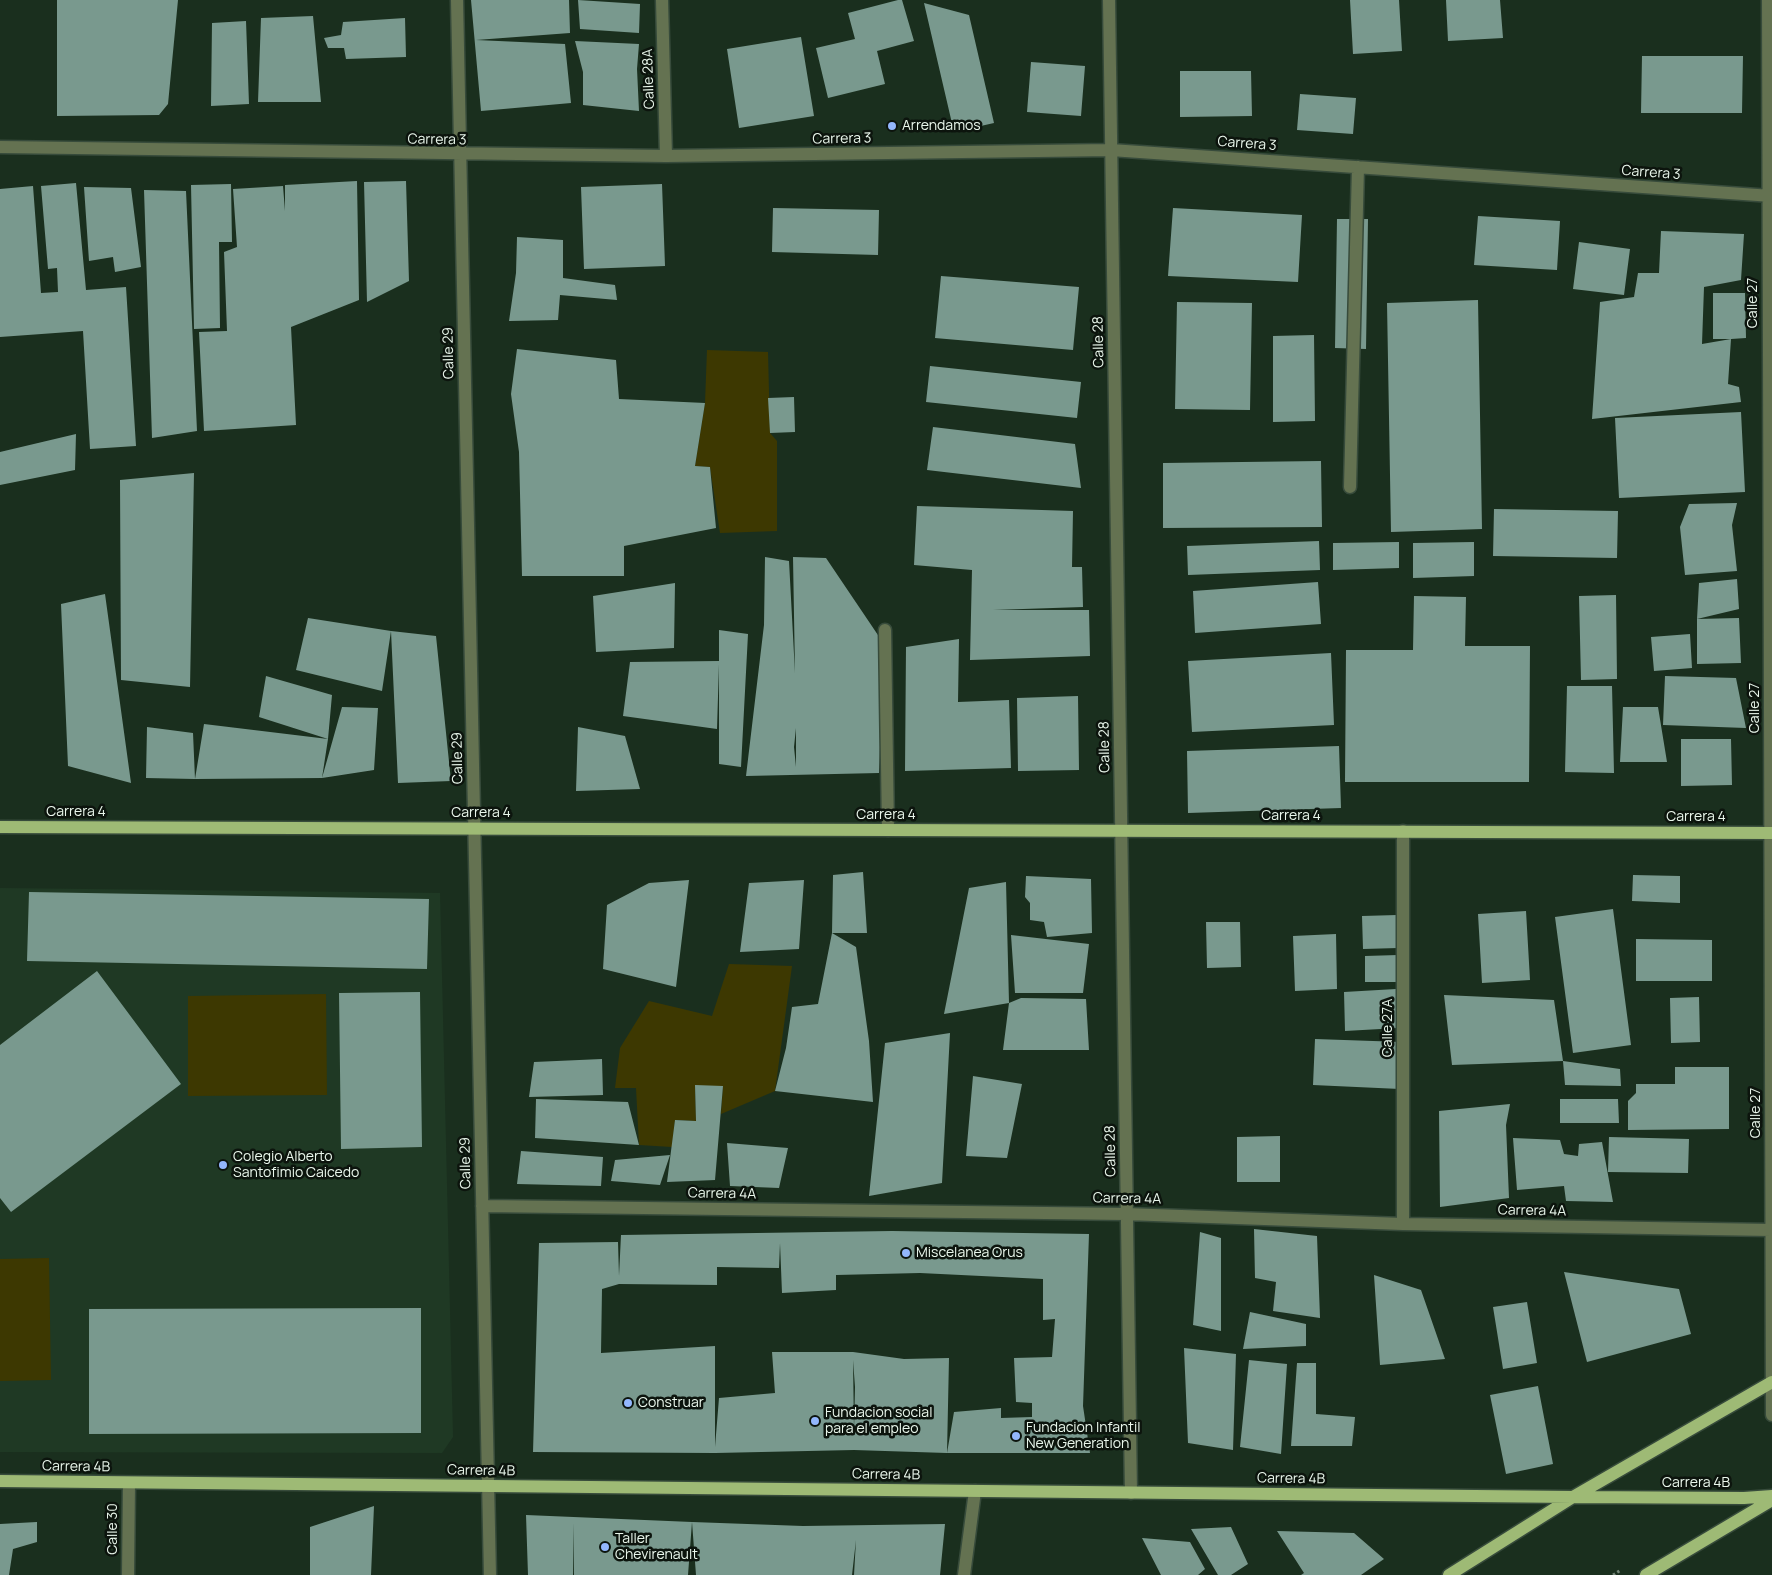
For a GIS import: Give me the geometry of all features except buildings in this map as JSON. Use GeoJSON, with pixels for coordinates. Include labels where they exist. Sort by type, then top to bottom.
{"type":"FeatureCollection","features":[{"type":"Feature","properties":{"kind":"main road","name":"Carrera 4"},"geometry":{"type":"LineString","coordinates":[[0,827],[1771,832]]}},
{"type":"Feature","properties":{"kind":"main road"},"geometry":{"type":"LineString","coordinates":[[1449,1575],[1574,1497],[1772,1382]]}},
{"type":"Feature","properties":{"kind":"main road","name":"Carrera 4B"},"geometry":{"type":"LineString","coordinates":[[0,1481],[1574,1497],[1744,1498],[1772,1496]]}},
{"type":"Feature","properties":{"kind":"main road"},"geometry":{"type":"LineString","coordinates":[[1646,1575],[1772,1500]]}},
{"type":"Feature","properties":{"kind":"street","name":"Calle 29"},"geometry":{"type":"LineString","coordinates":[[457,0],[490,1575]]}},
{"type":"Feature","properties":{"kind":"street","name":"Calle 28A"},"geometry":{"type":"LineString","coordinates":[[662,0],[666,156]]}},
{"type":"Feature","properties":{"kind":"street","name":"Calle 28"},"geometry":{"type":"LineString","coordinates":[[1109,0],[1131,1493]]}},
{"type":"Feature","properties":{"kind":"street","name":"Calle 27"},"geometry":{"type":"LineString","coordinates":[[1768,0],[1772,1415]]}},
{"type":"Feature","properties":{"kind":"street","name":"Carrera 3"},"geometry":{"type":"LineString","coordinates":[[0,147],[460,155],[666,156],[1111,150],[1770,196]]}},
{"type":"Feature","properties":{"kind":"street"},"geometry":{"type":"LineString","coordinates":[[1350,487],[1358,167]]}},
{"type":"Feature","properties":{"kind":"street"},"geometry":{"type":"LineString","coordinates":[[885,630],[888,830]]}},
{"type":"Feature","properties":{"kind":"street","name":"Calle 27A"},"geometry":{"type":"LineString","coordinates":[[1403,831],[1403,1224]]}},
{"type":"Feature","properties":{"kind":"street","name":"Carrera 4A"},"geometry":{"type":"LineString","coordinates":[[482,1206],[1126,1214],[1403,1224],[1771,1230]]}},
{"type":"Feature","properties":{"kind":"street","name":"Calle 30"},"geometry":{"type":"LineString","coordinates":[[128,1575],[129,1482]]}},
{"type":"Feature","properties":{"kind":"street"},"geometry":{"type":"LineString","coordinates":[[964,1575],[975,1491]]}},
{"type":"Feature","properties":{"kind":"shaded area"},"geometry":{"type":"Polygon","coordinates":[[[707,350],[768,352],[770,433],[777,441],[777,531],[720,533],[710,467],[695,466],[705,403],[707,350]]]}},
{"type":"Feature","properties":{"kind":"shaded area","name":"Colegio Alberto Santofimio Caicedo"},"geometry":{"type":"Polygon","coordinates":[[[0,888],[440,893],[453,1437],[442,1453],[0,1452],[0,888]]]}},
{"type":"Feature","properties":{"kind":"shaded area"},"geometry":{"type":"Polygon","coordinates":[[[729,964],[792,966],[775,1091],[721,1114],[723,1086],[695,1086],[696,1121],[675,1120],[672,1147],[639,1145],[636,1088],[615,1088],[620,1048],[649,1001],[712,1016],[729,964]]]}},
{"type":"Feature","properties":{"kind":"shaded area"},"geometry":{"type":"Polygon","coordinates":[[[326,994],[327,1095],[188,1096],[188,996],[326,994]]]}},
{"type":"Feature","properties":{"kind":"shaded area"},"geometry":{"type":"Polygon","coordinates":[[[49,1258],[51,1380],[0,1381],[0,1259],[49,1258]]]}},
{"type":"Feature","properties":{"kind":"place","name":"Arrendamos"},"geometry":{"type":"Point","coordinates":[892,126]}},
{"type":"Feature","properties":{"kind":"place","name":"Colegio Alberto Santofimio Caicedo"},"geometry":{"type":"Point","coordinates":[223,1165]}},
{"type":"Feature","properties":{"kind":"place","name":"Miscelanea Orus"},"geometry":{"type":"Point","coordinates":[906,1253]}},
{"type":"Feature","properties":{"kind":"place","name":"Construar"},"geometry":{"type":"Point","coordinates":[628,1403]}},
{"type":"Feature","properties":{"kind":"place","name":"Fundacion social para el empleo"},"geometry":{"type":"Point","coordinates":[815,1421]}},
{"type":"Feature","properties":{"kind":"place","name":"Fundacion Infantil New Generation"},"geometry":{"type":"Point","coordinates":[1016,1436]}},
{"type":"Feature","properties":{"kind":"place","name":"Taller Chevirenault"},"geometry":{"type":"Point","coordinates":[605,1547]}}]}
